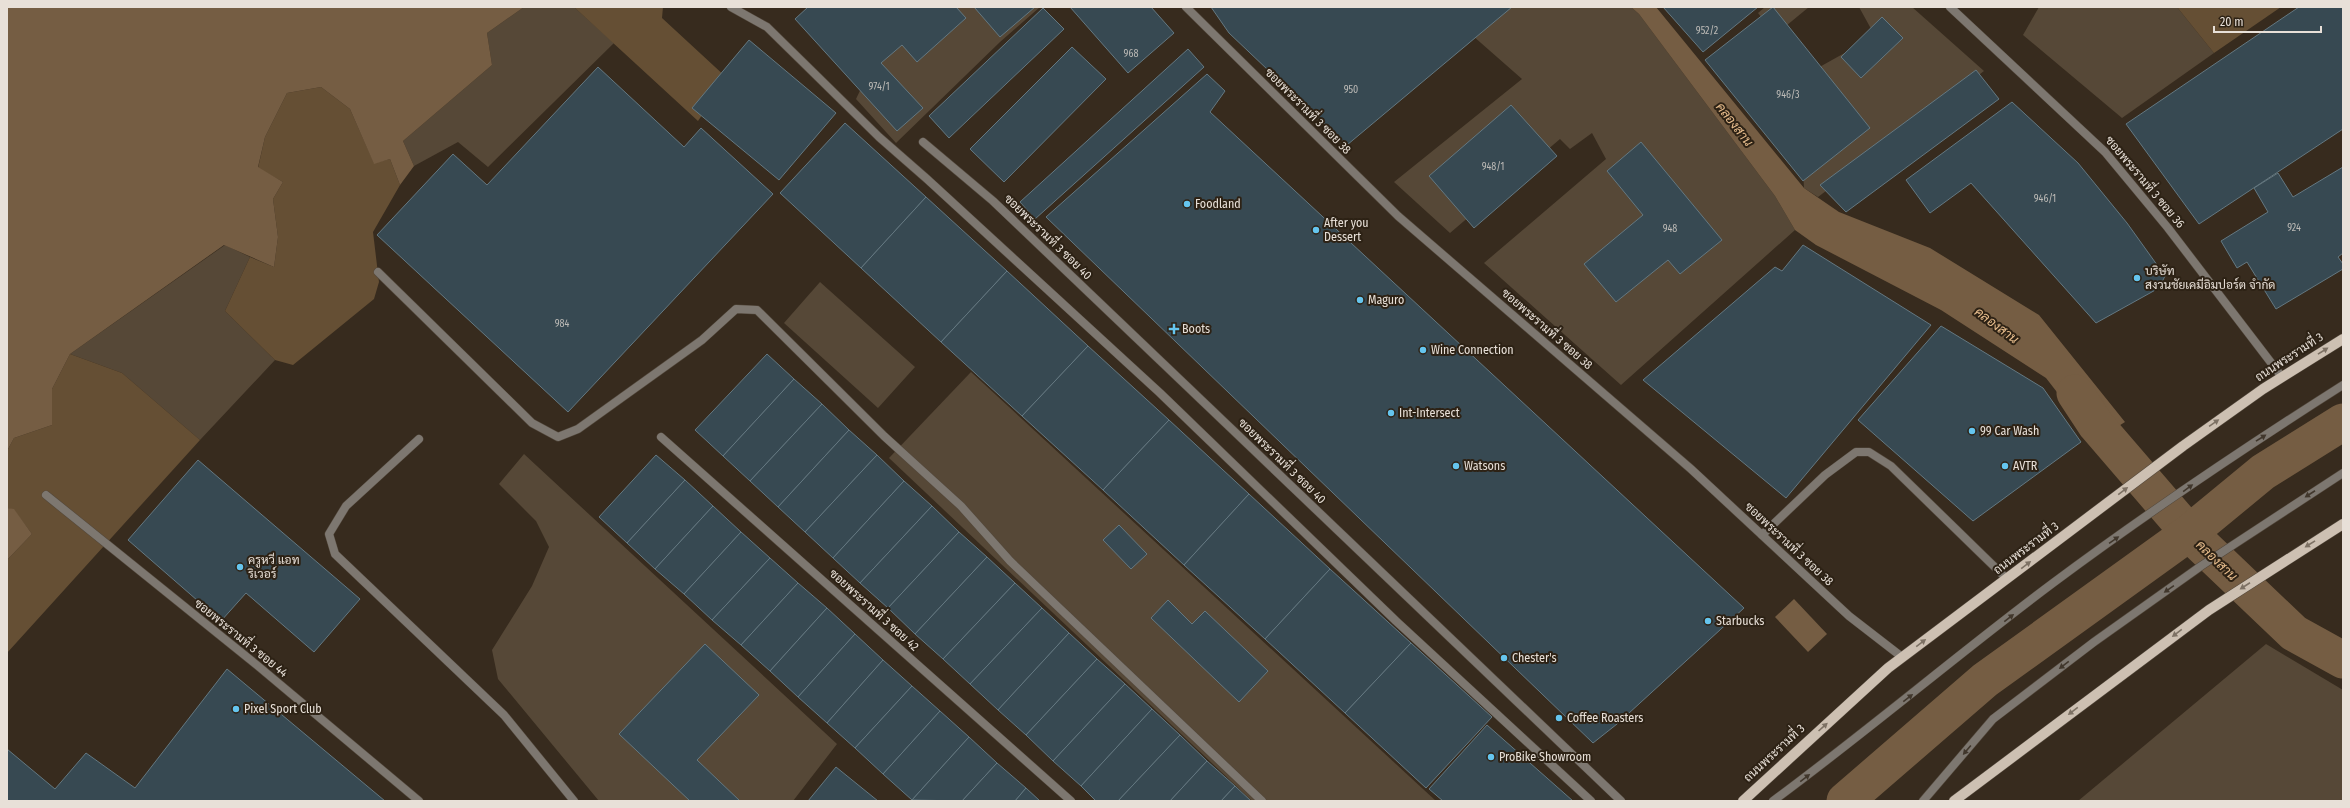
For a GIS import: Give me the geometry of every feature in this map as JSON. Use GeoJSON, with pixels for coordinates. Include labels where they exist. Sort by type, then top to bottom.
{"type":"FeatureCollection","features":[{"type":"Feature","properties":{"kind":"main road","name":"ถนนพระรามที่ 3"},"geometry":{"type":"LineString","coordinates":[[1743,801],[1882,673],[1902,657],[2070,532],[2182,446],[2282,377],[2343,339]]}},
{"type":"Feature","properties":{"kind":"main road"},"geometry":{"type":"LineString","coordinates":[[1954,801],[2209,610],[2343,524]]}},
{"type":"Feature","properties":{"kind":"street"},"geometry":{"type":"LineString","coordinates":[[730,7],[768,27],[879,138],[932,184],[1160,392],[1396,621],[1591,801]]}},
{"type":"Feature","properties":{"kind":"street","name":"ซอยพระรามที่ 3 ซอย 38"},"geometry":{"type":"LineString","coordinates":[[1186,7],[1398,216],[1691,469],[1849,616],[1902,657]]}},
{"type":"Feature","properties":{"kind":"street","name":"ซอยพระรามที่ 3 ซอย 36"},"geometry":{"type":"LineString","coordinates":[[1950,7],[2105,152],[2168,228],[2282,377]]}},
{"type":"Feature","properties":{"kind":"street","name":"ซอยพระรามที่ 3 ซอย 40"},"geometry":{"type":"LineString","coordinates":[[923,142],[993,201],[1621,801]]}},
{"type":"Feature","properties":{"kind":"street"},"geometry":{"type":"LineString","coordinates":[[378,272],[532,423],[558,436],[578,429],[702,340],[736,309],[757,310],[884,436],[961,506],[1010,561],[1262,801]]}},
{"type":"Feature","properties":{"kind":"street"},"geometry":{"type":"LineString","coordinates":[[1773,801],[1849,745],[2053,583],[2228,459],[2343,386]]}},
{"type":"Feature","properties":{"kind":"street","name":"ซอยพระรามที่ 3 ซอย 42"},"geometry":{"type":"LineString","coordinates":[[661,437],[1072,801]]}},
{"type":"Feature","properties":{"kind":"street"},"geometry":{"type":"LineString","coordinates":[[419,439],[346,506],[329,534],[335,554],[504,715],[574,801]]}},
{"type":"Feature","properties":{"kind":"street"},"geometry":{"type":"LineString","coordinates":[[1762,535],[1825,475],[1856,452],[1869,452],[1891,466],[2007,579]]}},
{"type":"Feature","properties":{"kind":"street"},"geometry":{"type":"LineString","coordinates":[[1923,801],[1993,719],[2094,642],[2201,566],[2343,473]]}},
{"type":"Feature","properties":{"kind":"street","name":"ซอยพระรามที่ 3 ซอย 44"},"geometry":{"type":"LineString","coordinates":[[46,495],[258,666],[419,801]]}},
{"type":"Feature","properties":{"kind":"shaded area"},"geometry":{"type":"Polygon","coordinates":[[[524,7],[574,7],[614,43],[488,167],[458,142],[414,166],[403,141],[492,65],[487,33],[524,7]]]}},
{"type":"Feature","properties":{"kind":"shaded area"},"geometry":{"type":"Polygon","coordinates":[[[574,7],[663,7],[662,18],[727,78],[698,121],[574,7]]]}},
{"type":"Feature","properties":{"kind":"shaded area"},"geometry":{"type":"Polygon","coordinates":[[[900,7],[1040,7],[1000,42],[896,143],[856,99],[900,7]]]}},
{"type":"Feature","properties":{"kind":"shaded area"},"geometry":{"type":"Polygon","coordinates":[[[1440,7],[1631,7],[1639,14],[1775,196],[1795,230],[1621,385],[1484,263],[1606,159],[1592,133],[1570,149],[1560,139],[1450,233],[1394,182],[1522,79],[1440,7]]]}},
{"type":"Feature","properties":{"kind":"shaded area"},"geometry":{"type":"Polygon","coordinates":[[[1765,7],[1809,7],[1775,35],[1758,13],[1765,7]]]}},
{"type":"Feature","properties":{"kind":"shaded area"},"geometry":{"type":"Polygon","coordinates":[[[1859,7],[1912,7],[1984,71],[1818,197],[1804,188],[1798,79],[1875,36],[1859,7]]]}},
{"type":"Feature","properties":{"kind":"shaded area"},"geometry":{"type":"Polygon","coordinates":[[[2039,7],[2177,7],[2214,53],[2122,118],[2023,35],[2039,7]]]}},
{"type":"Feature","properties":{"kind":"shaded area"},"geometry":{"type":"Polygon","coordinates":[[[2177,7],[2281,7],[2214,53],[2177,7]]]}},
{"type":"Feature","properties":{"kind":"shaded area"},"geometry":{"type":"Polygon","coordinates":[[[321,87],[350,109],[374,163],[390,159],[400,185],[373,232],[379,282],[374,299],[293,365],[275,360],[225,311],[250,257],[274,267],[278,237],[273,199],[283,182],[258,168],[265,137],[287,93],[321,87]]]}},
{"type":"Feature","properties":{"kind":"shaded area"},"geometry":{"type":"Polygon","coordinates":[[[225,245],[250,257],[225,311],[275,360],[200,440],[122,373],[70,354],[225,245]]]}},
{"type":"Feature","properties":{"kind":"shaded area"},"geometry":{"type":"Polygon","coordinates":[[[820,282],[915,367],[878,408],[784,323],[820,282]]]}},
{"type":"Feature","properties":{"kind":"shaded area"},"geometry":{"type":"Polygon","coordinates":[[[70,354],[122,373],[200,440],[7,653],[7,560],[32,534],[14,510],[7,508],[7,451],[14,438],[52,425],[52,389],[70,354]]]}},
{"type":"Feature","properties":{"kind":"shaded area"},"geometry":{"type":"Polygon","coordinates":[[[971,372],[1436,801],[1252,801],[889,458],[971,372]]]}},
{"type":"Feature","properties":{"kind":"shaded area"},"geometry":{"type":"Polygon","coordinates":[[[524,454],[837,744],[793,801],[599,801],[498,679],[492,650],[532,586],[549,547],[536,521],[499,484],[524,454]]]}},
{"type":"Feature","properties":{"kind":"shaded area"},"geometry":{"type":"Polygon","coordinates":[[[2266,644],[2343,690],[2343,801],[2078,801],[2266,644]]]}},
{"type":"Feature","properties":{"kind":"water"},"geometry":{"type":"Polygon","coordinates":[[[7,7],[524,7],[487,33],[492,65],[403,141],[414,166],[400,185],[390,159],[374,164],[350,109],[321,87],[287,93],[265,137],[258,167],[283,182],[273,199],[278,237],[274,267],[224,245],[70,354],[52,389],[52,425],[14,438],[7,451],[7,7]]]}},
{"type":"Feature","properties":{"kind":"water"},"geometry":{"type":"Polygon","coordinates":[[[1631,7],[1656,7],[1804,188],[1839,212],[1930,248],[2039,315],[2125,422],[2095,441],[2046,378],[1941,310],[1816,245],[1795,230],[1775,196],[1639,14],[1631,7]]]}},
{"type":"Feature","properties":{"kind":"water"},"geometry":{"type":"Polygon","coordinates":[[[7,508],[14,509],[32,534],[7,560],[7,508]]]}},
{"type":"Feature","properties":{"kind":"water"},"geometry":{"type":"Polygon","coordinates":[[[1794,599],[1827,634],[1808,652],[1775,617],[1794,599]]]}},
{"type":"Feature","properties":{"kind":"building"},"geometry":{"type":"Polygon","coordinates":[[[808,7],[956,7],[966,18],[917,62],[902,45],[881,63],[923,108],[897,131],[795,19],[808,7]]]}},
{"type":"Feature","properties":{"kind":"building"},"geometry":{"type":"Polygon","coordinates":[[[974,7],[1035,7],[1000,37],[974,7]]]}},
{"type":"Feature","properties":{"kind":"building"},"geometry":{"type":"Polygon","coordinates":[[[1070,7],[1151,7],[1174,33],[1128,73],[1070,7]]]}},
{"type":"Feature","properties":{"kind":"building"},"geometry":{"type":"Polygon","coordinates":[[[1211,7],[1512,7],[1347,145],[1229,33],[1211,7]]]}},
{"type":"Feature","properties":{"kind":"building"},"geometry":{"type":"Polygon","coordinates":[[[1663,7],[1758,7],[1703,52],[1663,7]]]}},
{"type":"Feature","properties":{"kind":"building"},"geometry":{"type":"Polygon","coordinates":[[[1773,7],[1870,128],[1803,181],[1705,60],[1773,7]]]}},
{"type":"Feature","properties":{"kind":"building"},"geometry":{"type":"Polygon","coordinates":[[[2299,7],[2343,7],[2343,129],[2199,224],[2126,124],[2299,7]]]}},
{"type":"Feature","properties":{"kind":"building"},"geometry":{"type":"Polygon","coordinates":[[[1043,8],[1064,29],[949,138],[929,116],[1043,8]]]}},
{"type":"Feature","properties":{"kind":"building"},"geometry":{"type":"Polygon","coordinates":[[[1882,17],[1903,38],[1861,78],[1841,57],[1882,17]]]}},
{"type":"Feature","properties":{"kind":"building"},"geometry":{"type":"Polygon","coordinates":[[[749,40],[836,113],[779,180],[692,108],[749,40]]]}},
{"type":"Feature","properties":{"kind":"building"},"geometry":{"type":"Polygon","coordinates":[[[1072,47],[1106,79],[1004,182],[970,149],[1072,47]]]}},
{"type":"Feature","properties":{"kind":"building"},"geometry":{"type":"Polygon","coordinates":[[[1188,49],[1204,67],[1035,219],[1020,202],[1188,49]]]}},
{"type":"Feature","properties":{"kind":"building"},"geometry":{"type":"Polygon","coordinates":[[[598,67],[684,147],[701,128],[773,194],[568,412],[377,235],[453,154],[487,185],[598,67]]]}},
{"type":"Feature","properties":{"kind":"building"},"geometry":{"type":"Polygon","coordinates":[[[1976,70],[1999,99],[1846,212],[1820,185],[1976,70]]]}},
{"type":"Feature","properties":{"kind":"building","name":"Int-Intersect"},"geometry":{"type":"Polygon","coordinates":[[[1207,74],[1225,91],[1210,112],[1744,608],[1617,724],[1593,743],[1046,217],[1207,74]]]}},
{"type":"Feature","properties":{"kind":"building"},"geometry":{"type":"Polygon","coordinates":[[[2012,102],[2078,163],[2127,223],[2165,276],[2159,288],[2096,323],[1971,183],[1930,213],[1906,180],[2012,102]]]}},
{"type":"Feature","properties":{"kind":"building"},"geometry":{"type":"Polygon","coordinates":[[[1511,105],[1557,156],[1474,228],[1429,176],[1511,105]]]}},
{"type":"Feature","properties":{"kind":"building"},"geometry":{"type":"Polygon","coordinates":[[[845,123],[926,197],[861,268],[780,193],[845,123]]]}},
{"type":"Feature","properties":{"kind":"building"},"geometry":{"type":"Polygon","coordinates":[[[1641,142],[1722,240],[1680,274],[1668,260],[1616,302],[1584,264],[1643,215],[1607,171],[1641,142]]]}},
{"type":"Feature","properties":{"kind":"building"},"geometry":{"type":"Polygon","coordinates":[[[2343,167],[2343,253],[2338,257],[2343,264],[2343,269],[2276,309],[2247,262],[2237,268],[2221,241],[2268,212],[2254,188],[2278,173],[2293,197],[2343,167]]]}},
{"type":"Feature","properties":{"kind":"building"},"geometry":{"type":"Polygon","coordinates":[[[926,197],[1007,271],[941,342],[861,268],[926,197]]]}},
{"type":"Feature","properties":{"kind":"building"},"geometry":{"type":"Polygon","coordinates":[[[1803,245],[1931,325],[1786,498],[1643,380],[1775,267],[1782,271],[1803,245]]]}},
{"type":"Feature","properties":{"kind":"building"},"geometry":{"type":"Polygon","coordinates":[[[1007,271],[1088,346],[1022,416],[941,342],[1007,271]]]}},
{"type":"Feature","properties":{"kind":"building","name":"99 Car Wash"},"geometry":{"type":"Polygon","coordinates":[[[1941,326],[2043,388],[2081,442],[1973,521],[1858,420],[1941,326]]]}},
{"type":"Feature","properties":{"kind":"building"},"geometry":{"type":"Polygon","coordinates":[[[1088,346],[1169,420],[1103,490],[1022,416],[1088,346]]]}},
{"type":"Feature","properties":{"kind":"building"},"geometry":{"type":"Polygon","coordinates":[[[767,354],[794,379],[723,456],[695,430],[767,354]]]}},
{"type":"Feature","properties":{"kind":"building"},"geometry":{"type":"Polygon","coordinates":[[[794,379],[822,404],[750,481],[723,456],[794,379]]]}},
{"type":"Feature","properties":{"kind":"building"},"geometry":{"type":"Polygon","coordinates":[[[822,404],[849,430],[778,507],[750,481],[822,404]]]}},
{"type":"Feature","properties":{"kind":"building"},"geometry":{"type":"Polygon","coordinates":[[[1169,420],[1249,494],[1184,565],[1103,490],[1169,420]]]}},
{"type":"Feature","properties":{"kind":"building"},"geometry":{"type":"Polygon","coordinates":[[[849,430],[877,455],[805,532],[778,507],[849,430]]]}},
{"type":"Feature","properties":{"kind":"building"},"geometry":{"type":"Polygon","coordinates":[[[656,455],[685,480],[627,543],[599,517],[656,455]]]}},
{"type":"Feature","properties":{"kind":"building"},"geometry":{"type":"Polygon","coordinates":[[[877,455],[904,481],[833,558],[805,532],[877,455]]]}},
{"type":"Feature","properties":{"kind":"building","name":"ครูหวี แอท ริเวอร์"},"geometry":{"type":"Polygon","coordinates":[[[198,460],[360,599],[314,652],[246,593],[221,621],[128,540],[198,460]]]}},
{"type":"Feature","properties":{"kind":"building"},"geometry":{"type":"Polygon","coordinates":[[[685,480],[713,506],[655,569],[627,543],[685,480]]]}},
{"type":"Feature","properties":{"kind":"building"},"geometry":{"type":"Polygon","coordinates":[[[904,481],[932,506],[860,583],[833,558],[904,481]]]}},
{"type":"Feature","properties":{"kind":"building"},"geometry":{"type":"Polygon","coordinates":[[[1249,494],[1330,569],[1265,639],[1184,565],[1249,494]]]}},
{"type":"Feature","properties":{"kind":"building"},"geometry":{"type":"Polygon","coordinates":[[[713,506],[741,532],[684,594],[655,569],[713,506]]]}},
{"type":"Feature","properties":{"kind":"building"},"geometry":{"type":"Polygon","coordinates":[[[932,506],[959,532],[888,608],[860,583],[932,506]]]}},
{"type":"Feature","properties":{"kind":"building"},"geometry":{"type":"Polygon","coordinates":[[[1119,525],[1147,554],[1131,569],[1103,540],[1119,525]]]}},
{"type":"Feature","properties":{"kind":"building"},"geometry":{"type":"Polygon","coordinates":[[[741,532],[770,558],[712,620],[684,594],[741,532]]]}},
{"type":"Feature","properties":{"kind":"building"},"geometry":{"type":"Polygon","coordinates":[[[959,532],[987,557],[915,634],[888,608],[959,532]]]}},
{"type":"Feature","properties":{"kind":"building"},"geometry":{"type":"Polygon","coordinates":[[[987,557],[1015,583],[943,659],[915,634],[987,557]]]}},
{"type":"Feature","properties":{"kind":"building"},"geometry":{"type":"Polygon","coordinates":[[[770,558],[798,583],[741,645],[712,620],[770,558]]]}},
{"type":"Feature","properties":{"kind":"building"},"geometry":{"type":"Polygon","coordinates":[[[1330,569],[1411,643],[1345,713],[1265,639],[1330,569]]]}},
{"type":"Feature","properties":{"kind":"building"},"geometry":{"type":"Polygon","coordinates":[[[798,583],[827,608],[770,671],[741,645],[798,583]]]}},
{"type":"Feature","properties":{"kind":"building"},"geometry":{"type":"Polygon","coordinates":[[[1015,583],[1042,608],[970,684],[943,659],[1015,583]]]}},
{"type":"Feature","properties":{"kind":"building"},"geometry":{"type":"Polygon","coordinates":[[[1168,600],[1192,624],[1205,611],[1268,671],[1239,702],[1151,618],[1168,600]]]}},
{"type":"Feature","properties":{"kind":"building"},"geometry":{"type":"Polygon","coordinates":[[[827,608],[855,634],[798,697],[770,671],[827,608]]]}},
{"type":"Feature","properties":{"kind":"building"},"geometry":{"type":"Polygon","coordinates":[[[1042,608],[1069,633],[998,710],[970,684],[1042,608]]]}},
{"type":"Feature","properties":{"kind":"building"},"geometry":{"type":"Polygon","coordinates":[[[1069,633],[1097,659],[1026,735],[998,710],[1069,633]]]}},
{"type":"Feature","properties":{"kind":"building"},"geometry":{"type":"Polygon","coordinates":[[[855,634],[883,660],[827,723],[798,697],[855,634]]]}},
{"type":"Feature","properties":{"kind":"building"},"geometry":{"type":"Polygon","coordinates":[[[1411,643],[1492,717],[1426,788],[1345,713],[1411,643]]]}},
{"type":"Feature","properties":{"kind":"building"},"geometry":{"type":"Polygon","coordinates":[[[705,644],[759,695],[697,760],[740,801],[690,801],[619,734],[705,644]]]}},
{"type":"Feature","properties":{"kind":"building"},"geometry":{"type":"Polygon","coordinates":[[[1097,659],[1125,684],[1053,761],[1026,735],[1097,659]]]}},
{"type":"Feature","properties":{"kind":"building"},"geometry":{"type":"Polygon","coordinates":[[[883,660],[912,686],[855,748],[827,723],[883,660]]]}},
{"type":"Feature","properties":{"kind":"building","name":"Pixel Sport Club"},"geometry":{"type":"Polygon","coordinates":[[[227,669],[385,801],[7,801],[7,749],[55,789],[86,753],[135,788],[227,669]]]}},
{"type":"Feature","properties":{"kind":"building"},"geometry":{"type":"Polygon","coordinates":[[[1125,684],[1152,709],[1081,786],[1053,761],[1125,684]]]}},
{"type":"Feature","properties":{"kind":"building"},"geometry":{"type":"Polygon","coordinates":[[[912,686],[940,711],[883,774],[855,748],[912,686]]]}},
{"type":"Feature","properties":{"kind":"building"},"geometry":{"type":"Polygon","coordinates":[[[1152,709],[1180,735],[1118,801],[1096,801],[1081,786],[1152,709]]]}},
{"type":"Feature","properties":{"kind":"building"},"geometry":{"type":"Polygon","coordinates":[[[940,711],[969,737],[912,800],[883,774],[940,711]]]}},
{"type":"Feature","properties":{"kind":"building","name":"ProBike Showroom"},"geometry":{"type":"Polygon","coordinates":[[[1487,725],[1573,801],[1443,801],[1429,789],[1487,725]]]}},
{"type":"Feature","properties":{"kind":"building"},"geometry":{"type":"Polygon","coordinates":[[[1180,735],[1207,761],[1170,801],[1118,801],[1180,735]]]}},
{"type":"Feature","properties":{"kind":"building"},"geometry":{"type":"Polygon","coordinates":[[[969,737],[997,763],[962,801],[912,800],[969,737]]]}},
{"type":"Feature","properties":{"kind":"building"},"geometry":{"type":"Polygon","coordinates":[[[1207,761],[1235,786],[1221,801],[1170,801],[1207,761]]]}},
{"type":"Feature","properties":{"kind":"building"},"geometry":{"type":"Polygon","coordinates":[[[997,763],[1026,788],[1015,801],[962,801],[997,763]]]}},
{"type":"Feature","properties":{"kind":"building"},"geometry":{"type":"Polygon","coordinates":[[[836,767],[878,801],[808,801],[836,767]]]}},
{"type":"Feature","properties":{"kind":"building"},"geometry":{"type":"Polygon","coordinates":[[[1235,786],[1251,801],[1221,801],[1235,786]]]}},
{"type":"Feature","properties":{"kind":"building"},"geometry":{"type":"Polygon","coordinates":[[[1026,788],[1040,801],[1015,801],[1026,788]]]}},
{"type":"Feature","properties":{"kind":"waterway","name":"คลองสาน"},"geometry":{"type":"LineString","coordinates":[[2075,393],[2096,425],[2189,533],[2294,633],[2343,660]]}},
{"type":"Feature","properties":{"kind":"waterway"},"geometry":{"type":"LineString","coordinates":[[1845,801],[1985,680],[2189,533],[2263,472],[2343,422]]}},
{"type":"Feature","properties":{"kind":"place","name":"Foodland"},"geometry":{"type":"Point","coordinates":[1187,204]}},
{"type":"Feature","properties":{"kind":"place","name":"After you Dessert"},"geometry":{"type":"Point","coordinates":[1316,230]}},
{"type":"Feature","properties":{"kind":"place","name":"บริษัท สงวนชัยเคมีอิมปอร์ต จำกัด"},"geometry":{"type":"Point","coordinates":[2137,278]}},
{"type":"Feature","properties":{"kind":"place","name":"Maguro"},"geometry":{"type":"Point","coordinates":[1360,300]}},
{"type":"Feature","properties":{"kind":"place","name":"Boots"},"geometry":{"type":"Point","coordinates":[1174,329]}},
{"type":"Feature","properties":{"kind":"place","name":"Wine Connection"},"geometry":{"type":"Point","coordinates":[1423,350]}},
{"type":"Feature","properties":{"kind":"place","name":"Int-Intersect"},"geometry":{"type":"Point","coordinates":[1391,413]}},
{"type":"Feature","properties":{"kind":"place","name":"99 Car Wash"},"geometry":{"type":"Point","coordinates":[1972,431]}},
{"type":"Feature","properties":{"kind":"place","name":"Watsons"},"geometry":{"type":"Point","coordinates":[1456,466]}},
{"type":"Feature","properties":{"kind":"place","name":"AVTR"},"geometry":{"type":"Point","coordinates":[2005,466]}},
{"type":"Feature","properties":{"kind":"place","name":"ครูหวี แอท ริเวอร์"},"geometry":{"type":"Point","coordinates":[240,567]}},
{"type":"Feature","properties":{"kind":"place","name":"Starbucks"},"geometry":{"type":"Point","coordinates":[1708,621]}},
{"type":"Feature","properties":{"kind":"place","name":"Chester's"},"geometry":{"type":"Point","coordinates":[1504,658]}},
{"type":"Feature","properties":{"kind":"place","name":"Pixel Sport Club"},"geometry":{"type":"Point","coordinates":[236,709]}},
{"type":"Feature","properties":{"kind":"place","name":"Coffee Roasters"},"geometry":{"type":"Point","coordinates":[1559,718]}},
{"type":"Feature","properties":{"kind":"place","name":"ProBike Showroom"},"geometry":{"type":"Point","coordinates":[1491,757]}}]}
